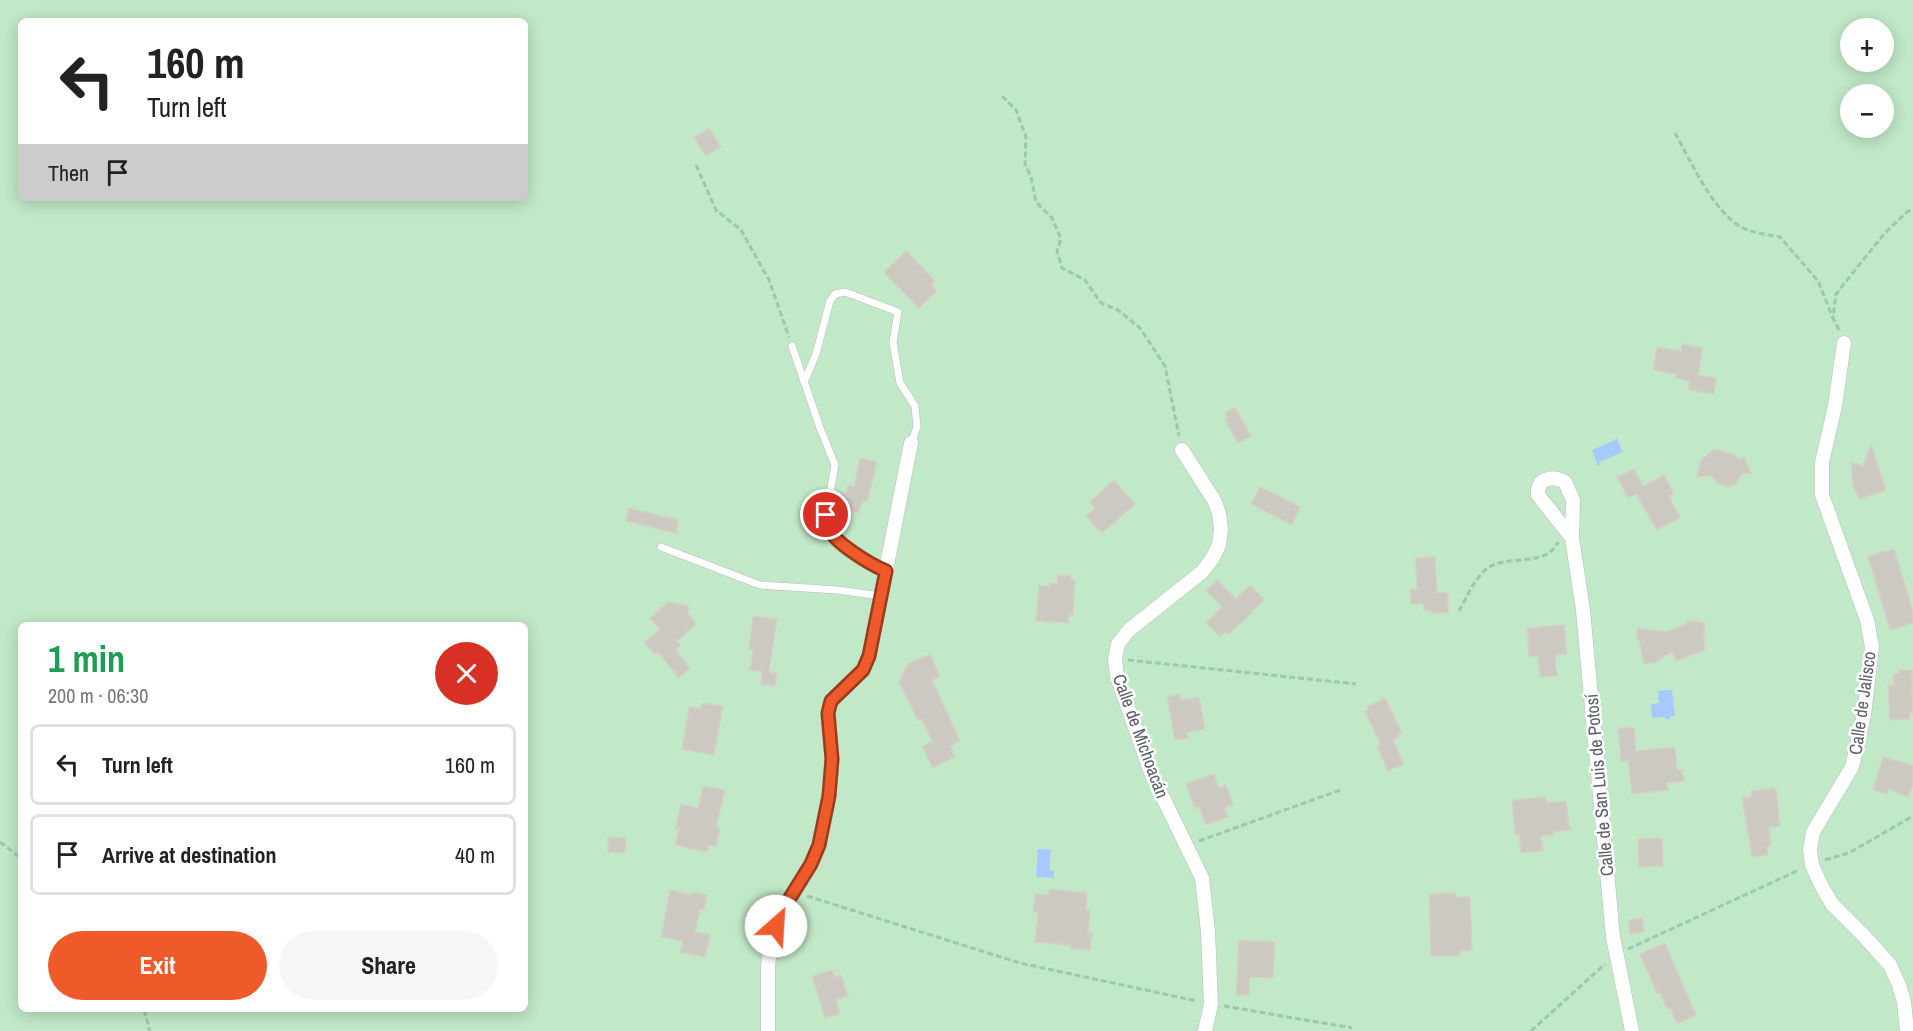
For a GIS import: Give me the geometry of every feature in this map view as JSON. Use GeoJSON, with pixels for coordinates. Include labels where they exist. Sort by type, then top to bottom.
{"type":"FeatureCollection","features":[{"type":"Feature","properties":{"kind":"street","name":"Calle de Jalisco"},"geometry":{"type":"LineString","coordinates":[[1844,343],[1835,406],[1822,462],[1822,495],[1867,620],[1872,647],[1864,715],[1852,767],[1813,832],[1810,849],[1812,865],[1832,904],[1890,965],[1904,1002],[1907,1031]]}},
{"type":"Feature","properties":{"kind":"street"},"geometry":{"type":"LineString","coordinates":[[768,1031],[768,965],[772,938],[780,914],[811,864],[819,845],[829,796],[832,759],[828,713],[831,701],[863,670],[869,656],[911,443]]}},
{"type":"Feature","properties":{"kind":"street","name":"Calle de Michoacán"},"geometry":{"type":"LineString","coordinates":[[1182,450],[1214,500],[1219,513],[1221,530],[1219,544],[1212,559],[1202,572],[1129,630],[1118,644],[1115,659],[1117,676],[1151,773],[1202,878],[1211,1004],[1205,1031]]}},
{"type":"Feature","properties":{"kind":"street","name":"Calle de San Luis de Potosí"},"geometry":{"type":"LineString","coordinates":[[1572,538],[1538,495],[1541,482],[1548,478],[1557,478],[1564,482],[1572,500],[1572,538],[1583,610],[1616,954],[1632,1031]]}},
{"type":"Feature","properties":{"kind":"lane"},"geometry":{"type":"LineString","coordinates":[[804,382],[816,354],[830,301],[835,294],[845,291],[898,312],[893,342],[900,383],[915,406],[917,427],[911,443]]}},
{"type":"Feature","properties":{"kind":"lane"},"geometry":{"type":"LineString","coordinates":[[792,346],[835,465],[826,515],[829,530],[837,540],[876,567],[886,571]]}},
{"type":"Feature","properties":{"kind":"lane"},"geometry":{"type":"LineString","coordinates":[[661,547],[760,585],[837,590],[881,596]]}},
{"type":"Feature","properties":{"kind":"path"},"geometry":{"type":"LineString","coordinates":[[1002,96],[1016,110],[1026,137],[1025,164],[1031,177],[1036,202],[1052,218],[1061,239],[1058,251],[1062,268],[1085,280],[1101,303],[1118,310],[1140,328],[1165,366],[1182,450]]}},
{"type":"Feature","properties":{"kind":"path"},"geometry":{"type":"LineString","coordinates":[[1675,133],[1708,192],[1735,223],[1754,233],[1780,237],[1818,281],[1844,343]]}},
{"type":"Feature","properties":{"kind":"path"},"geometry":{"type":"LineString","coordinates":[[696,165],[716,210],[741,230],[769,280],[792,346]]}},
{"type":"Feature","properties":{"kind":"path"},"geometry":{"type":"LineString","coordinates":[[1833,318],[1836,294],[1884,234],[1913,209]]}},
{"type":"Feature","properties":{"kind":"path"},"geometry":{"type":"LineString","coordinates":[[1459,611],[1481,574],[1504,561],[1539,558],[1551,553],[1557,545],[1563,526]]}},
{"type":"Feature","properties":{"kind":"path"},"geometry":{"type":"LineString","coordinates":[[1115,659],[1356,684]]}},
{"type":"Feature","properties":{"kind":"path"},"geometry":{"type":"LineString","coordinates":[[1186,846],[1343,789]]}},
{"type":"Feature","properties":{"kind":"path"},"geometry":{"type":"LineString","coordinates":[[1531,1031],[1616,954],[1812,865],[1849,853],[1913,816]]}},
{"type":"Feature","properties":{"kind":"path"},"geometry":{"type":"LineString","coordinates":[[0,842],[18,856]]}},
{"type":"Feature","properties":{"kind":"path"},"geometry":{"type":"LineString","coordinates":[[794,892],[1020,963],[1211,1004],[1352,1028]]}},
{"type":"Feature","properties":{"kind":"path"},"geometry":{"type":"LineString","coordinates":[[145,1012],[150,1031]]}},
{"type":"Feature","properties":{"kind":"green space"},"geometry":{"type":"Polygon","coordinates":[[[0,0],[1913,0],[1913,1031],[0,1031],[0,0]]]}},
{"type":"Feature","properties":{"kind":"water"},"geometry":{"type":"Polygon","coordinates":[[[1616,437],[1623,452],[1599,462],[1598,466],[1592,450],[1615,440],[1616,437]]]}},
{"type":"Feature","properties":{"kind":"water"},"geometry":{"type":"Polygon","coordinates":[[[1672,690],[1675,716],[1671,716],[1668,720],[1664,717],[1652,718],[1651,704],[1659,703],[1658,691],[1672,690]]]}},
{"type":"Feature","properties":{"kind":"water"},"geometry":{"type":"Polygon","coordinates":[[[1038,849],[1051,850],[1049,870],[1054,871],[1054,878],[1036,877],[1038,849]]]}},
{"type":"Feature","properties":{"kind":"building"},"geometry":{"type":"Polygon","coordinates":[[[709,128],[721,147],[706,156],[694,138],[709,128]]]}},
{"type":"Feature","properties":{"kind":"building"},"geometry":{"type":"Polygon","coordinates":[[[906,251],[935,281],[931,285],[937,291],[919,308],[884,272],[906,251]]]}},
{"type":"Feature","properties":{"kind":"building"},"geometry":{"type":"Polygon","coordinates":[[[1682,344],[1703,348],[1698,375],[1716,378],[1714,394],[1688,390],[1690,381],[1676,378],[1676,374],[1653,370],[1657,347],[1681,351],[1682,344]]]}},
{"type":"Feature","properties":{"kind":"building"},"geometry":{"type":"Polygon","coordinates":[[[1235,407],[1251,436],[1238,443],[1225,420],[1228,419],[1225,413],[1235,407]]]}},
{"type":"Feature","properties":{"kind":"building"},"geometry":{"type":"Polygon","coordinates":[[[1871,444],[1886,490],[1859,499],[1853,485],[1851,462],[1863,466],[1871,444]]]}},
{"type":"Feature","properties":{"kind":"building"},"geometry":{"type":"Polygon","coordinates":[[[1714,449],[1730,453],[1741,459],[1744,457],[1751,473],[1742,474],[1734,486],[1728,487],[1717,483],[1712,476],[1697,477],[1701,460],[1714,449]]]}},
{"type":"Feature","properties":{"kind":"building"},"geometry":{"type":"Polygon","coordinates":[[[860,458],[877,462],[867,502],[862,501],[859,513],[838,508],[841,492],[846,493],[848,485],[854,487],[860,458]]]}},
{"type":"Feature","properties":{"kind":"building"},"geometry":{"type":"Polygon","coordinates":[[[1634,469],[1643,486],[1664,475],[1674,494],[1669,496],[1680,518],[1657,530],[1636,494],[1628,498],[1617,477],[1634,469]]]}},
{"type":"Feature","properties":{"kind":"building"},"geometry":{"type":"Polygon","coordinates":[[[1114,480],[1135,504],[1102,533],[1086,516],[1095,508],[1090,502],[1114,480]]]}},
{"type":"Feature","properties":{"kind":"building"},"geometry":{"type":"Polygon","coordinates":[[[1260,487],[1300,507],[1292,525],[1251,504],[1260,487]]]}},
{"type":"Feature","properties":{"kind":"building"},"geometry":{"type":"Polygon","coordinates":[[[629,508],[679,520],[676,533],[626,521],[629,508]]]}},
{"type":"Feature","properties":{"kind":"building"},"geometry":{"type":"Polygon","coordinates":[[[1894,549],[1913,612],[1913,623],[1890,630],[1868,556],[1894,549]]]}},
{"type":"Feature","properties":{"kind":"building"},"geometry":{"type":"Polygon","coordinates":[[[1435,557],[1437,593],[1448,592],[1448,613],[1431,613],[1431,610],[1424,610],[1424,604],[1411,604],[1410,589],[1417,589],[1415,558],[1435,557]]]}},
{"type":"Feature","properties":{"kind":"building"},"geometry":{"type":"Polygon","coordinates":[[[1058,575],[1072,576],[1071,580],[1075,580],[1073,615],[1069,615],[1068,623],[1036,621],[1039,585],[1057,584],[1058,575]]]}},
{"type":"Feature","properties":{"kind":"building"},"geometry":{"type":"Polygon","coordinates":[[[1217,580],[1236,599],[1250,585],[1264,599],[1241,624],[1229,634],[1226,632],[1220,637],[1206,623],[1222,607],[1206,591],[1217,580]]]}},
{"type":"Feature","properties":{"kind":"building"},"geometry":{"type":"Polygon","coordinates":[[[668,602],[689,606],[688,613],[696,624],[677,641],[681,645],[676,650],[690,668],[679,678],[658,652],[654,654],[644,642],[660,630],[650,618],[668,602]]]}},
{"type":"Feature","properties":{"kind":"building"},"geometry":{"type":"Polygon","coordinates":[[[753,616],[777,619],[769,672],[777,673],[775,686],[761,684],[762,672],[750,670],[753,650],[749,649],[753,616]]]}},
{"type":"Feature","properties":{"kind":"building"},"geometry":{"type":"Polygon","coordinates":[[[1686,621],[1704,622],[1705,650],[1676,661],[1672,652],[1654,663],[1644,664],[1637,628],[1667,632],[1686,624],[1686,621]]]}},
{"type":"Feature","properties":{"kind":"building"},"geometry":{"type":"Polygon","coordinates":[[[1564,625],[1567,654],[1555,655],[1557,676],[1540,677],[1538,656],[1529,657],[1527,628],[1564,625]]]}},
{"type":"Feature","properties":{"kind":"building"},"geometry":{"type":"Polygon","coordinates":[[[930,654],[940,677],[932,680],[960,741],[950,746],[955,757],[933,768],[922,746],[932,741],[921,719],[918,721],[899,682],[908,664],[930,654]]]}},
{"type":"Feature","properties":{"kind":"building"},"geometry":{"type":"Polygon","coordinates":[[[1899,670],[1912,670],[1913,713],[1910,713],[1910,719],[1890,720],[1888,685],[1894,685],[1893,674],[1899,673],[1899,670]]]}},
{"type":"Feature","properties":{"kind":"building"},"geometry":{"type":"Polygon","coordinates":[[[1180,694],[1181,700],[1199,697],[1205,729],[1187,732],[1188,738],[1175,740],[1167,697],[1180,694]]]}},
{"type":"Feature","properties":{"kind":"building"},"geometry":{"type":"Polygon","coordinates":[[[1385,698],[1402,733],[1393,740],[1404,764],[1388,771],[1377,746],[1381,745],[1365,711],[1368,710],[1367,707],[1385,698]]]}},
{"type":"Feature","properties":{"kind":"building"},"geometry":{"type":"Polygon","coordinates":[[[702,703],[723,706],[714,755],[682,749],[689,707],[700,709],[702,703]]]}},
{"type":"Feature","properties":{"kind":"building"},"geometry":{"type":"Polygon","coordinates":[[[1634,727],[1636,751],[1675,747],[1677,770],[1682,770],[1684,781],[1667,783],[1668,790],[1632,794],[1628,761],[1621,762],[1618,728],[1634,727]]]}},
{"type":"Feature","properties":{"kind":"building"},"geometry":{"type":"Polygon","coordinates":[[[1883,757],[1913,765],[1913,785],[1908,797],[1888,789],[1887,794],[1873,790],[1883,757]]]}},
{"type":"Feature","properties":{"kind":"building"},"geometry":{"type":"Polygon","coordinates":[[[1214,774],[1219,788],[1226,785],[1233,804],[1224,808],[1228,817],[1206,825],[1199,807],[1195,809],[1186,784],[1214,774]]]}},
{"type":"Feature","properties":{"kind":"building"},"geometry":{"type":"Polygon","coordinates":[[[703,786],[725,790],[716,827],[720,828],[716,847],[709,845],[707,852],[675,845],[679,829],[675,829],[681,804],[698,808],[703,786]]]}},
{"type":"Feature","properties":{"kind":"building"},"geometry":{"type":"Polygon","coordinates":[[[1776,788],[1780,826],[1769,827],[1771,846],[1767,847],[1768,855],[1752,857],[1742,798],[1751,797],[1751,791],[1776,788]]]}},
{"type":"Feature","properties":{"kind":"building"},"geometry":{"type":"Polygon","coordinates":[[[1546,797],[1547,803],[1566,801],[1570,830],[1541,836],[1543,851],[1521,853],[1519,834],[1515,834],[1512,800],[1546,797]]]}},
{"type":"Feature","properties":{"kind":"building"},"geometry":{"type":"Polygon","coordinates":[[[608,837],[626,838],[625,853],[608,852],[608,837]]]}},
{"type":"Feature","properties":{"kind":"building"},"geometry":{"type":"Polygon","coordinates":[[[1662,838],[1663,866],[1639,867],[1638,839],[1662,838]]]}},
{"type":"Feature","properties":{"kind":"building"},"geometry":{"type":"Polygon","coordinates":[[[1049,889],[1087,893],[1086,910],[1090,911],[1088,933],[1092,933],[1090,950],[1070,948],[1071,945],[1035,942],[1038,913],[1033,912],[1035,894],[1048,895],[1049,889]]]}},
{"type":"Feature","properties":{"kind":"building"},"geometry":{"type":"Polygon","coordinates":[[[670,890],[692,895],[693,892],[707,895],[704,910],[700,909],[695,932],[710,935],[705,957],[680,952],[683,941],[661,937],[670,890]]]}},
{"type":"Feature","properties":{"kind":"building"},"geometry":{"type":"Polygon","coordinates":[[[1455,893],[1456,897],[1470,897],[1472,951],[1460,951],[1460,956],[1431,956],[1429,894],[1455,893]]]}},
{"type":"Feature","properties":{"kind":"building"},"geometry":{"type":"Polygon","coordinates":[[[1642,918],[1644,932],[1630,934],[1628,920],[1642,918]]]}},
{"type":"Feature","properties":{"kind":"building"},"geometry":{"type":"Polygon","coordinates":[[[1239,940],[1275,942],[1273,978],[1250,977],[1249,995],[1236,995],[1239,940]]]}},
{"type":"Feature","properties":{"kind":"building"},"geometry":{"type":"Polygon","coordinates":[[[1665,943],[1696,1015],[1677,1024],[1660,992],[1657,993],[1640,954],[1665,943]]]}},
{"type":"Feature","properties":{"kind":"building"},"geometry":{"type":"Polygon","coordinates":[[[832,970],[835,977],[841,975],[848,996],[836,1000],[840,1014],[825,1018],[812,976],[832,970]]]}},
{"type":"Feature","properties":{"kind":"route"},"geometry":{"type":"LineString","coordinates":[[776,926],[780,914],[811,864],[819,845],[829,796],[832,759],[828,713],[831,701],[863,670],[869,656],[886,571],[876,567],[837,540],[829,530],[826,515]]}}]}
